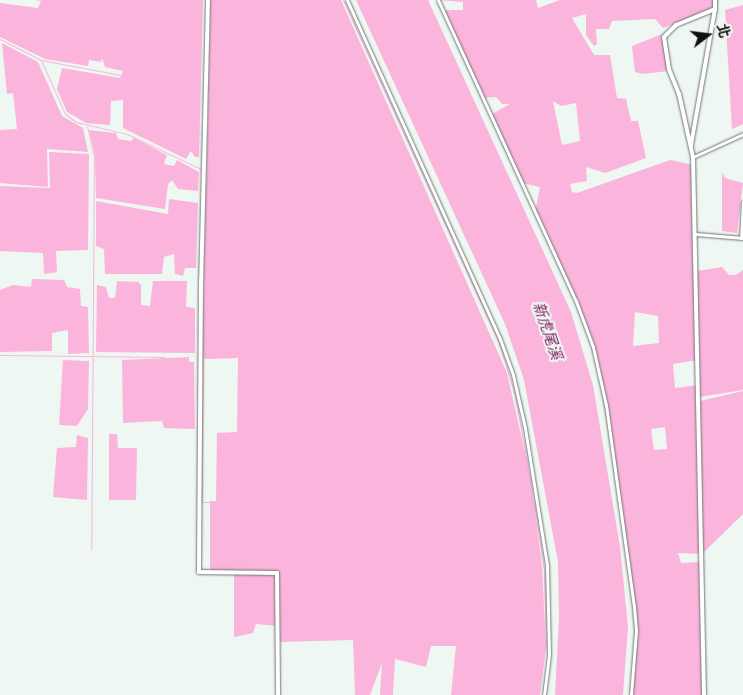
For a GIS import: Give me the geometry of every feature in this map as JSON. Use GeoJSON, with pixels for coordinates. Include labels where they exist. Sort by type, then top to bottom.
{"type":"FeatureCollection","features":[{"type":"Feature","properties":{"kind":"street"},"geometry":{"type":"LineString","coordinates":[[208,0],[200,280],[198,572],[277,573],[278,695]]}},
{"type":"Feature","properties":{"kind":"street"},"geometry":{"type":"LineString","coordinates":[[347,0],[500,339],[513,375],[525,428],[547,566],[549,655],[544,695]]}},
{"type":"Feature","properties":{"kind":"street"},"geometry":{"type":"LineString","coordinates":[[438,0],[576,301],[593,348],[606,405],[634,606],[636,631],[631,695]]}},
{"type":"Feature","properties":{"kind":"street"},"geometry":{"type":"LineString","coordinates":[[691,147],[715,0]]}},
{"type":"Feature","properties":{"kind":"street"},"geometry":{"type":"LineString","coordinates":[[704,695],[693,156],[680,94],[668,69],[664,37],[676,25],[715,9]]}},
{"type":"Feature","properties":{"kind":"street"},"geometry":{"type":"LineString","coordinates":[[693,156],[743,134]]}},
{"type":"Feature","properties":{"kind":"street"},"geometry":{"type":"LineString","coordinates":[[696,234],[742,238],[743,202]]}},
{"type":"Feature","properties":{"kind":"water"},"geometry":{"type":"Polygon","coordinates":[[[35,0],[203,0],[199,157],[195,157],[191,151],[186,159],[123,128],[123,100],[111,101],[110,125],[86,123],[67,112],[57,89],[62,68],[120,78],[123,71],[105,67],[102,58],[101,62],[89,60],[88,66],[45,59],[0,37],[0,3],[38,8],[41,1],[35,0]]]}},
{"type":"Feature","properties":{"kind":"water"},"geometry":{"type":"Polygon","coordinates":[[[211,0],[341,0],[507,373],[531,479],[542,566],[546,649],[540,695],[451,695],[456,646],[431,646],[426,667],[395,659],[393,695],[380,695],[382,663],[370,695],[355,695],[353,640],[280,642],[278,626],[256,624],[253,633],[234,637],[234,574],[210,573],[210,501],[216,501],[217,433],[237,432],[238,358],[205,359],[202,353],[211,0]]]}},
{"type":"Feature","properties":{"kind":"water","name":"新虎尾溪"},"geometry":{"type":"Polygon","coordinates":[[[356,0],[428,0],[571,312],[593,385],[620,547],[628,627],[623,695],[555,695],[559,618],[558,562],[524,380],[505,324],[356,0]]]}},
{"type":"Feature","properties":{"kind":"water"},"geometry":{"type":"Polygon","coordinates":[[[438,0],[536,0],[538,8],[560,0],[720,0],[716,2],[715,9],[663,28],[655,19],[612,21],[609,29],[596,29],[597,44],[594,46],[586,35],[586,14],[572,18],[594,55],[610,55],[617,98],[626,99],[631,121],[638,121],[646,158],[605,173],[586,167],[587,181],[570,184],[572,192],[577,193],[670,160],[694,165],[697,271],[722,267],[729,275],[736,275],[743,270],[743,390],[700,397],[700,401],[743,391],[743,514],[702,554],[678,553],[681,563],[702,562],[704,695],[630,695],[636,627],[624,523],[595,354],[577,303],[535,213],[540,187],[522,183],[490,115],[510,104],[502,104],[496,97],[482,98],[442,10],[463,10],[463,2],[438,0]],[[553,101],[562,145],[580,141],[576,103],[561,106],[553,101]],[[635,312],[633,346],[659,343],[658,316],[635,312]],[[698,360],[673,364],[675,388],[699,385],[698,360]],[[665,427],[651,429],[654,450],[667,449],[665,427]]]}},
{"type":"Feature","properties":{"kind":"water"},"geometry":{"type":"Polygon","coordinates":[[[743,5],[743,124],[732,129],[725,10],[743,5]]]}},
{"type":"Feature","properties":{"kind":"water"},"geometry":{"type":"Polygon","coordinates":[[[665,33],[669,71],[642,74],[635,72],[632,46],[665,33]]]}},
{"type":"Feature","properties":{"kind":"water"},"geometry":{"type":"Polygon","coordinates":[[[2,43],[38,62],[62,116],[83,128],[88,152],[47,149],[48,187],[0,183],[0,130],[17,129],[13,93],[7,94],[2,43]]]}},
{"type":"Feature","properties":{"kind":"water"},"geometry":{"type":"Polygon","coordinates":[[[89,130],[116,133],[118,139],[131,141],[134,138],[167,155],[164,164],[174,166],[177,160],[199,172],[198,191],[178,189],[172,180],[168,184],[165,209],[96,198],[95,155],[89,130]]]}},
{"type":"Feature","properties":{"kind":"water"},"geometry":{"type":"Polygon","coordinates":[[[49,152],[89,154],[88,250],[56,251],[57,272],[44,274],[43,253],[0,251],[0,186],[50,188],[49,152]]]}},
{"type":"Feature","properties":{"kind":"water"},"geometry":{"type":"Polygon","coordinates":[[[722,172],[725,178],[743,183],[737,233],[722,231],[722,172]]]}},
{"type":"Feature","properties":{"kind":"water"},"geometry":{"type":"Polygon","coordinates":[[[169,199],[198,203],[196,268],[185,268],[183,276],[175,274],[174,254],[164,257],[162,274],[105,274],[104,249],[96,246],[96,201],[168,214],[169,199]]]}},
{"type":"Feature","properties":{"kind":"water"},"geometry":{"type":"Polygon","coordinates":[[[32,279],[64,280],[67,287],[80,289],[81,306],[88,307],[89,353],[68,354],[68,330],[52,333],[52,351],[0,352],[0,290],[13,285],[31,287],[32,279]]]}},
{"type":"Feature","properties":{"kind":"water"},"geometry":{"type":"Polygon","coordinates":[[[117,281],[138,282],[141,285],[141,305],[150,306],[153,281],[187,281],[186,307],[195,308],[195,353],[96,352],[97,285],[106,287],[109,298],[115,298],[117,281]]]}},
{"type":"Feature","properties":{"kind":"water"},"geometry":{"type":"Polygon","coordinates":[[[189,357],[189,362],[194,362],[195,429],[164,428],[162,421],[123,423],[122,360],[189,357]]]}},
{"type":"Feature","properties":{"kind":"water"},"geometry":{"type":"Polygon","coordinates":[[[63,360],[89,361],[88,409],[77,426],[59,425],[63,360]]]}},
{"type":"Feature","properties":{"kind":"water"},"geometry":{"type":"Polygon","coordinates":[[[109,434],[117,434],[118,448],[137,448],[136,500],[109,500],[109,434]]]}},
{"type":"Feature","properties":{"kind":"water"},"geometry":{"type":"Polygon","coordinates":[[[77,435],[88,438],[87,500],[53,497],[57,448],[76,447],[77,435]]]}},
{"type":"Feature","properties":{"kind":"waterway"},"geometry":{"type":"LineString","coordinates":[[208,91],[210,0]]}},
{"type":"Feature","properties":{"kind":"waterway"},"geometry":{"type":"LineString","coordinates":[[343,0],[499,343],[514,392],[528,467]]}},
{"type":"Feature","properties":{"kind":"waterway"},"geometry":{"type":"LineString","coordinates":[[0,39],[41,60],[121,75]]}},
{"type":"Feature","properties":{"kind":"waterway"},"geometry":{"type":"LineString","coordinates":[[41,60],[65,114],[76,122],[127,134],[203,170]]}},
{"type":"Feature","properties":{"kind":"waterway"},"geometry":{"type":"LineString","coordinates":[[87,126],[94,157],[91,550]]}},
{"type":"Feature","properties":{"kind":"waterway"},"geometry":{"type":"LineString","coordinates":[[204,281],[205,183]]}},
{"type":"Feature","properties":{"kind":"waterway"},"geometry":{"type":"LineString","coordinates":[[203,353],[202,502],[211,502]]}},
{"type":"Feature","properties":{"kind":"waterway"},"geometry":{"type":"LineString","coordinates":[[0,355],[164,357]]}},
{"type":"Feature","properties":{"kind":"waterway"},"geometry":{"type":"LineString","coordinates":[[534,503],[544,571],[546,646]]}}]}
